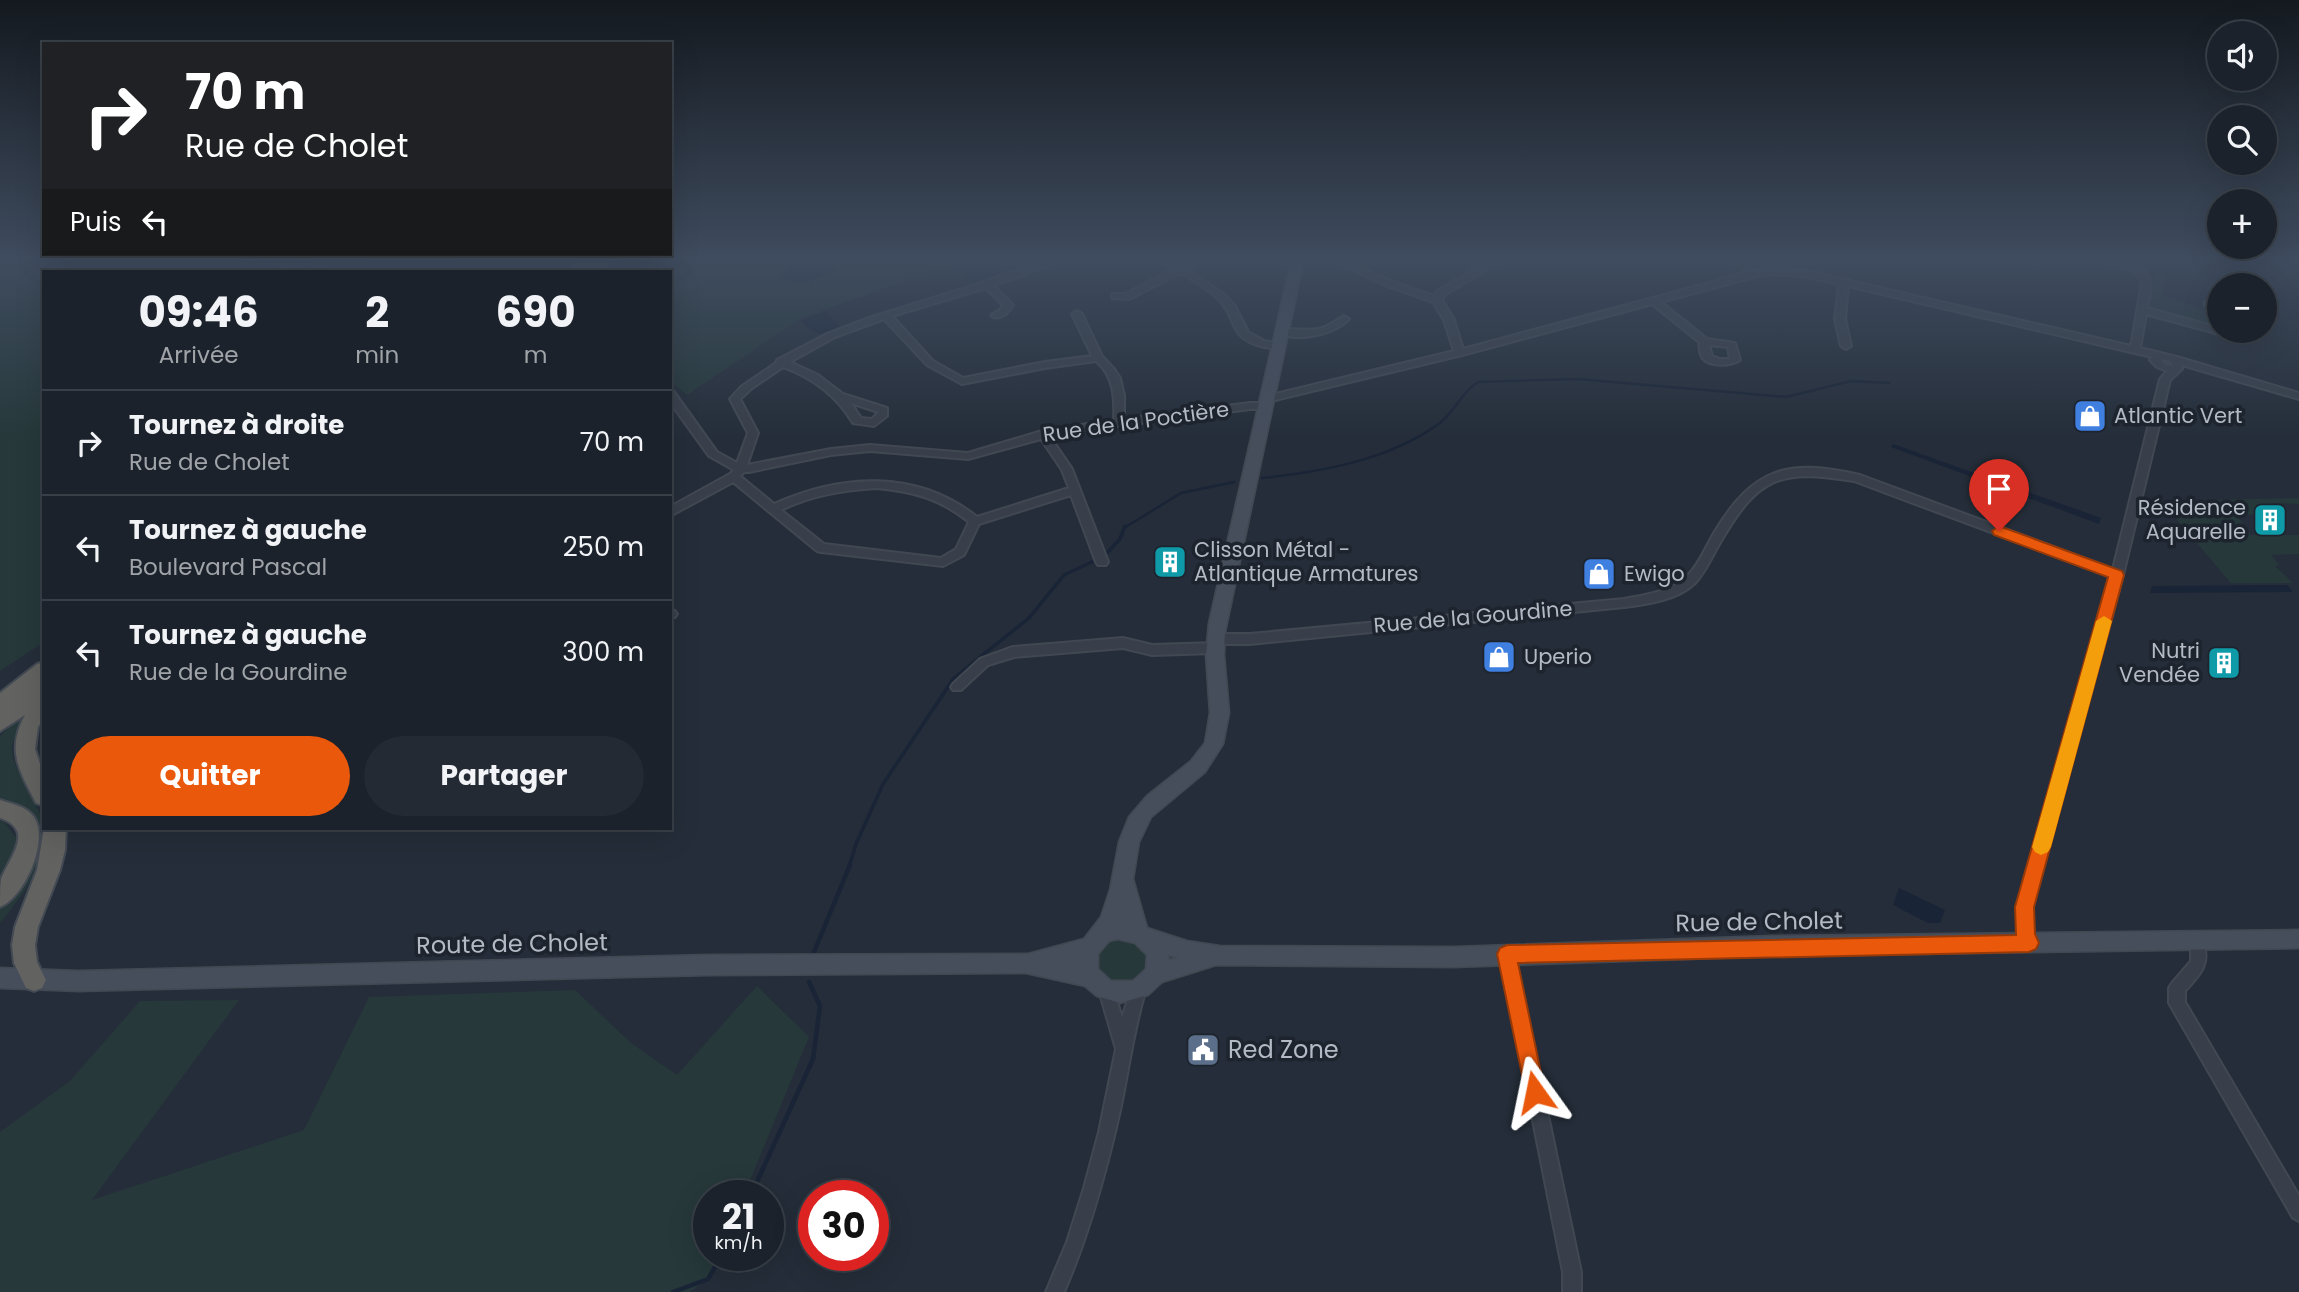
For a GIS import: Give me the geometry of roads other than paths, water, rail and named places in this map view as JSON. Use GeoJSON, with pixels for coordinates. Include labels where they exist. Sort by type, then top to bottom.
{"type":"FeatureCollection","features":[{"type":"Feature","properties":{"kind":"highway"},"geometry":{"type":"LineString","coordinates":[[0,688],[42,658]]}},
{"type":"Feature","properties":{"kind":"highway"},"geometry":{"type":"LineString","coordinates":[[0,704],[42,672]]}},
{"type":"Feature","properties":{"kind":"highway"},"geometry":{"type":"LineString","coordinates":[[0,723],[42,690]]}},
{"type":"Feature","properties":{"kind":"highway"},"geometry":{"type":"LineString","coordinates":[[42,705],[30,721],[24,737],[23,755],[42,793]]}},
{"type":"Feature","properties":{"kind":"highway"},"geometry":{"type":"LineString","coordinates":[[0,809],[20,818],[28,829],[30,844],[24,863],[0,897]]}},
{"type":"Feature","properties":{"kind":"highway"},"geometry":{"type":"LineString","coordinates":[[34,980],[19,969],[10,949],[14,919],[45,871],[52,852],[55,830]]}},
{"type":"Feature","properties":{"kind":"main road"},"geometry":{"type":"LineString","coordinates":[[1124,880],[1143,935],[1157,956],[1154,974],[1138,989],[1128,992],[1099,984],[1087,967],[1096,940],[1124,880],[1128,843],[1136,822],[1150,805],[1202,764],[1214,745],[1218,722],[1215,643],[1285,318]]}},
{"type":"Feature","properties":{"kind":"main road"},"geometry":{"type":"LineString","coordinates":[[1096,940],[1114,929],[1143,935]]}},
{"type":"Feature","properties":{"kind":"main road","name":"Rue de Cholet"},"geometry":{"type":"LineString","coordinates":[[1143,935],[1187,951],[1220,956],[1454,957],[2299,939]]}},
{"type":"Feature","properties":{"kind":"main road","name":"Route de Cholet"},"geometry":{"type":"LineString","coordinates":[[1026,963],[1096,940]]}},
{"type":"Feature","properties":{"kind":"main road","name":"Rue de Cholet"},"geometry":{"type":"LineString","coordinates":[[1154,974],[1186,963],[1220,956]]}},
{"type":"Feature","properties":{"kind":"main road","name":"Route de Cholet"},"geometry":{"type":"LineString","coordinates":[[0,978],[133,980],[709,965],[1026,963],[1099,984]]}},
{"type":"Feature","properties":{"kind":"street"},"geometry":{"type":"LineString","coordinates":[[672,511],[737,473],[753,428],[735,403],[735,399],[793,353],[883,318]]}},
{"type":"Feature","properties":{"kind":"street"},"geometry":{"type":"LineString","coordinates":[[888,318],[930,363],[962,381],[1098,358]]}},
{"type":"Feature","properties":{"kind":"street"},"geometry":{"type":"LineString","coordinates":[[1079,318],[1098,358],[1105,362],[1117,383],[1119,422]]}},
{"type":"Feature","properties":{"kind":"street"},"geometry":{"type":"LineString","coordinates":[[1234,318],[1245,337],[1264,345],[1338,327],[1344,319]]}},
{"type":"Feature","properties":{"kind":"street"},"geometry":{"type":"LineString","coordinates":[[1448,318],[1459,353]]}},
{"type":"Feature","properties":{"kind":"street","name":"Rue de la Poctière"},"geometry":{"type":"LineString","coordinates":[[737,473],[831,452],[870,448],[968,456],[1042,434],[1250,406],[1586,318]]}},
{"type":"Feature","properties":{"kind":"street"},"geometry":{"type":"LineString","coordinates":[[1676,318],[1704,341]]}},
{"type":"Feature","properties":{"kind":"street"},"geometry":{"type":"LineString","coordinates":[[1840,318],[1846,346]]}},
{"type":"Feature","properties":{"kind":"street","name":"Rue de la Poctière"},"geometry":{"type":"LineString","coordinates":[[2002,318],[2136,349],[2158,361],[2209,368],[2299,396]]}},
{"type":"Feature","properties":{"kind":"street"},"geometry":{"type":"LineString","coordinates":[[2136,349],[2141,318]]}},
{"type":"Feature","properties":{"kind":"street"},"geometry":{"type":"LineString","coordinates":[[2172,318],[2207,328]]}},
{"type":"Feature","properties":{"kind":"street"},"geometry":{"type":"LineString","coordinates":[[2158,361],[2165,379]]}},
{"type":"Feature","properties":{"kind":"street"},"geometry":{"type":"LineString","coordinates":[[780,362],[810,374],[827,384],[839,396]]}},
{"type":"Feature","properties":{"kind":"street"},"geometry":{"type":"LineString","coordinates":[[2029,943],[2025,907],[2117,575],[2165,379],[2176,365]]}},
{"type":"Feature","properties":{"kind":"street"},"geometry":{"type":"LineString","coordinates":[[672,397],[713,454],[732,466],[773,509],[821,548],[943,562],[960,552],[975,521],[1075,490]]}},
{"type":"Feature","properties":{"kind":"street"},"geometry":{"type":"LineString","coordinates":[[1042,434],[1067,469],[1102,562]]}},
{"type":"Feature","properties":{"kind":"street","name":"Rue de la Gourdine"},"geometry":{"type":"LineString","coordinates":[[957,687],[984,662],[1013,652],[1123,643],[1164,650],[1250,639],[1624,603],[1665,596],[1692,579],[1748,491],[1775,474],[1800,471],[1828,472],[1856,478],[2117,575]]}},
{"type":"Feature","properties":{"kind":"street"},"geometry":{"type":"LineString","coordinates":[[773,509],[810,492],[852,484],[922,490],[939,495],[961,507],[975,521]]}},
{"type":"Feature","properties":{"kind":"street"},"geometry":{"type":"LineString","coordinates":[[2196,942],[2200,950],[2200,960],[2195,971],[2177,988],[2177,1003],[2299,1212]]}},
{"type":"Feature","properties":{"kind":"street"},"geometry":{"type":"LineString","coordinates":[[1507,954],[1572,1272],[1572,1292]]}},
{"type":"Feature","properties":{"kind":"street"},"geometry":{"type":"LineString","coordinates":[[1099,984],[1123,1045]]}},
{"type":"Feature","properties":{"kind":"street"},"geometry":{"type":"LineString","coordinates":[[1055,1292],[1076,1235],[1101,1151],[1119,1078],[1123,1045],[1138,989]]}},
{"type":"Feature","properties":{"kind":"water"},"geometry":{"type":"Polygon","coordinates":[[[832,318],[840,327],[820,334],[806,326],[802,320],[832,318]]]}},
{"type":"Feature","properties":{"kind":"water"},"geometry":{"type":"Polygon","coordinates":[[[1893,444],[2101,518],[2099,524],[1891,447],[1893,444]]]}},
{"type":"Feature","properties":{"kind":"water"},"geometry":{"type":"Polygon","coordinates":[[[2287,585],[2293,592],[2150,593],[2152,586],[2287,585]]]}},
{"type":"Feature","properties":{"kind":"water"},"geometry":{"type":"Polygon","coordinates":[[[1899,888],[1945,910],[1940,923],[1928,923],[1893,905],[1899,888]]]}},
{"type":"Feature","properties":{"kind":"waterway"},"geometry":{"type":"LineString","coordinates":[[1262,478],[1330,468],[1376,456],[1397,447],[1437,425],[1478,382],[1578,379],[1786,397],[1851,381],[1889,383]]}},
{"type":"Feature","properties":{"kind":"waterway"},"geometry":{"type":"LineString","coordinates":[[1124,528],[1181,493],[1234,482]]}},
{"type":"Feature","properties":{"kind":"waterway"},"geometry":{"type":"LineString","coordinates":[[1108,552],[1120,539],[1124,528]]}},
{"type":"Feature","properties":{"kind":"waterway"},"geometry":{"type":"LineString","coordinates":[[849,867],[856,844],[883,784],[954,678],[1029,618],[1064,575],[1094,561]]}},
{"type":"Feature","properties":{"kind":"waterway"},"geometry":{"type":"LineString","coordinates":[[814,952],[850,865]]}},
{"type":"Feature","properties":{"kind":"waterway"},"geometry":{"type":"LineString","coordinates":[[758,1180],[813,1059],[820,1006],[809,982]]}},
{"type":"Feature","properties":{"kind":"waterway"},"geometry":{"type":"LineString","coordinates":[[673,1292],[708,1279],[713,1271]]}},
{"type":"Feature","properties":{"kind":"place","name":"Atlantic Vert"},"geometry":{"type":"Point","coordinates":[2090,416]}},
{"type":"Feature","properties":{"kind":"place","name":"Résidence Aquarelle"},"geometry":{"type":"Point","coordinates":[2270,520]}},
{"type":"Feature","properties":{"kind":"place","name":"Clisson Métal - Atlantique Armatures"},"geometry":{"type":"Point","coordinates":[1170,562]}},
{"type":"Feature","properties":{"kind":"place","name":"Ewigo"},"geometry":{"type":"Point","coordinates":[1599,574]}},
{"type":"Feature","properties":{"kind":"place","name":"Uperio"},"geometry":{"type":"Point","coordinates":[1499,657]}},
{"type":"Feature","properties":{"kind":"place","name":"Nutri Vendée"},"geometry":{"type":"Point","coordinates":[2224,663]}},
{"type":"Feature","properties":{"kind":"place","name":"Red Zone"},"geometry":{"type":"Point","coordinates":[1203,1050]}}]}
